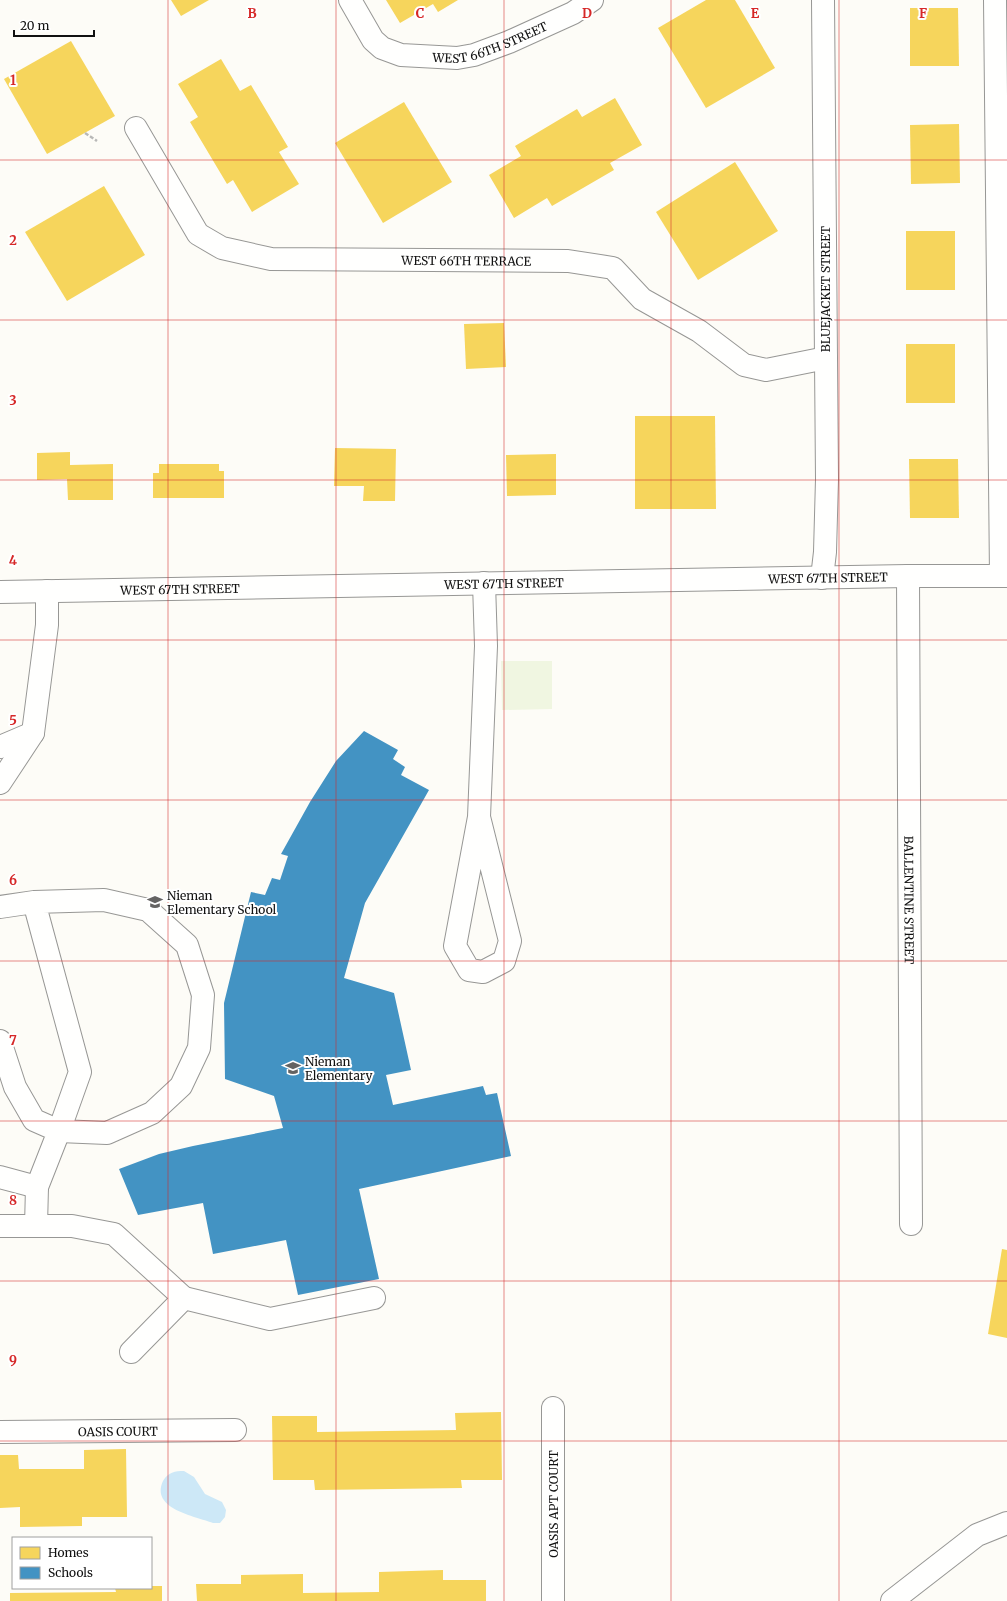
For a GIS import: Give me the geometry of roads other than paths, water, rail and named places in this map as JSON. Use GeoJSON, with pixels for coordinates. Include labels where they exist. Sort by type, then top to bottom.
{"type":"FeatureCollection","features":[{"type":"Feature","properties":{"kind":"street","name":"WEST 66TH STREET"},"geometry":{"type":"LineString","coordinates":[[350,0],[373,40],[382,48],[400,55],[458,58],[474,55],[509,42],[573,13],[592,0]]}},
{"type":"Feature","properties":{"kind":"street","name":"BLUEJACKET STREET"},"geometry":{"type":"LineString","coordinates":[[822,578],[825,552],[826,487],[823,0]]}},
{"type":"Feature","properties":{"kind":"street"},"geometry":{"type":"LineString","coordinates":[[995,0],[1004,576]]}},
{"type":"Feature","properties":{"kind":"street","name":"WEST 66TH TERRACE"},"geometry":{"type":"LineString","coordinates":[[136,128],[198,234],[222,248],[271,259],[568,261],[613,268],[642,299],[699,331],[744,365],[766,370],[826,358]]}},
{"type":"Feature","properties":{"kind":"street","name":"WEST 67TH STREET"},"geometry":{"type":"LineString","coordinates":[[0,592],[908,576],[1004,576]]}},
{"type":"Feature","properties":{"kind":"street","name":"BALLENTINE STREET"},"geometry":{"type":"LineString","coordinates":[[908,576],[910,1224]]}},
{"type":"Feature","properties":{"kind":"street"},"geometry":{"type":"LineString","coordinates":[[478,817],[510,941],[504,961],[483,972],[468,970],[455,946],[478,817],[486,646],[484,583]]}},
{"type":"Feature","properties":{"kind":"street"},"geometry":{"type":"LineString","coordinates":[[0,783],[33,733],[47,625],[47,591]]}},
{"type":"Feature","properties":{"kind":"street"},"geometry":{"type":"LineString","coordinates":[[0,747],[33,733]]}},
{"type":"Feature","properties":{"kind":"street"},"geometry":{"type":"LineString","coordinates":[[0,907],[34,902],[104,900],[148,910],[187,945],[203,994],[199,1048],[181,1086],[152,1113],[107,1133],[59,1131],[34,1120],[16,1087],[0,1041]]}},
{"type":"Feature","properties":{"kind":"street"},"geometry":{"type":"LineString","coordinates":[[34,902],[80,1072],[59,1131],[36,1187],[36,1226]]}},
{"type":"Feature","properties":{"kind":"street"},"geometry":{"type":"LineString","coordinates":[[0,1177],[36,1187]]}},
{"type":"Feature","properties":{"kind":"street"},"geometry":{"type":"LineString","coordinates":[[0,1226],[72,1226],[114,1234],[184,1298],[270,1319],[374,1298]]}},
{"type":"Feature","properties":{"kind":"street"},"geometry":{"type":"LineString","coordinates":[[131,1352],[184,1298]]}},
{"type":"Feature","properties":{"kind":"street","name":"OASIS APT COURT"},"geometry":{"type":"LineString","coordinates":[[553,1601],[554,1408]]}},
{"type":"Feature","properties":{"kind":"street","name":"OASIS COURT"},"geometry":{"type":"LineString","coordinates":[[0,1432],[235,1430]]}},
{"type":"Feature","properties":{"kind":"street"},"geometry":{"type":"LineString","coordinates":[[892,1601],[977,1535],[1007,1523]]}},
{"type":"Feature","properties":{"kind":"water"},"geometry":{"type":"Polygon","coordinates":[[[184,1471],[194,1477],[205,1494],[222,1502],[226,1510],[225,1517],[220,1523],[213,1523],[176,1510],[168,1505],[163,1498],[161,1491],[165,1478],[172,1473],[184,1471]]]}},
{"type":"Feature","properties":{"kind":"place","name":"Nieman Elementary School"},"geometry":{"type":"Point","coordinates":[155,902]}},
{"type":"Feature","properties":{"kind":"place","name":"Nieman Elementary"},"geometry":{"type":"Point","coordinates":[293,1068]}}]}
